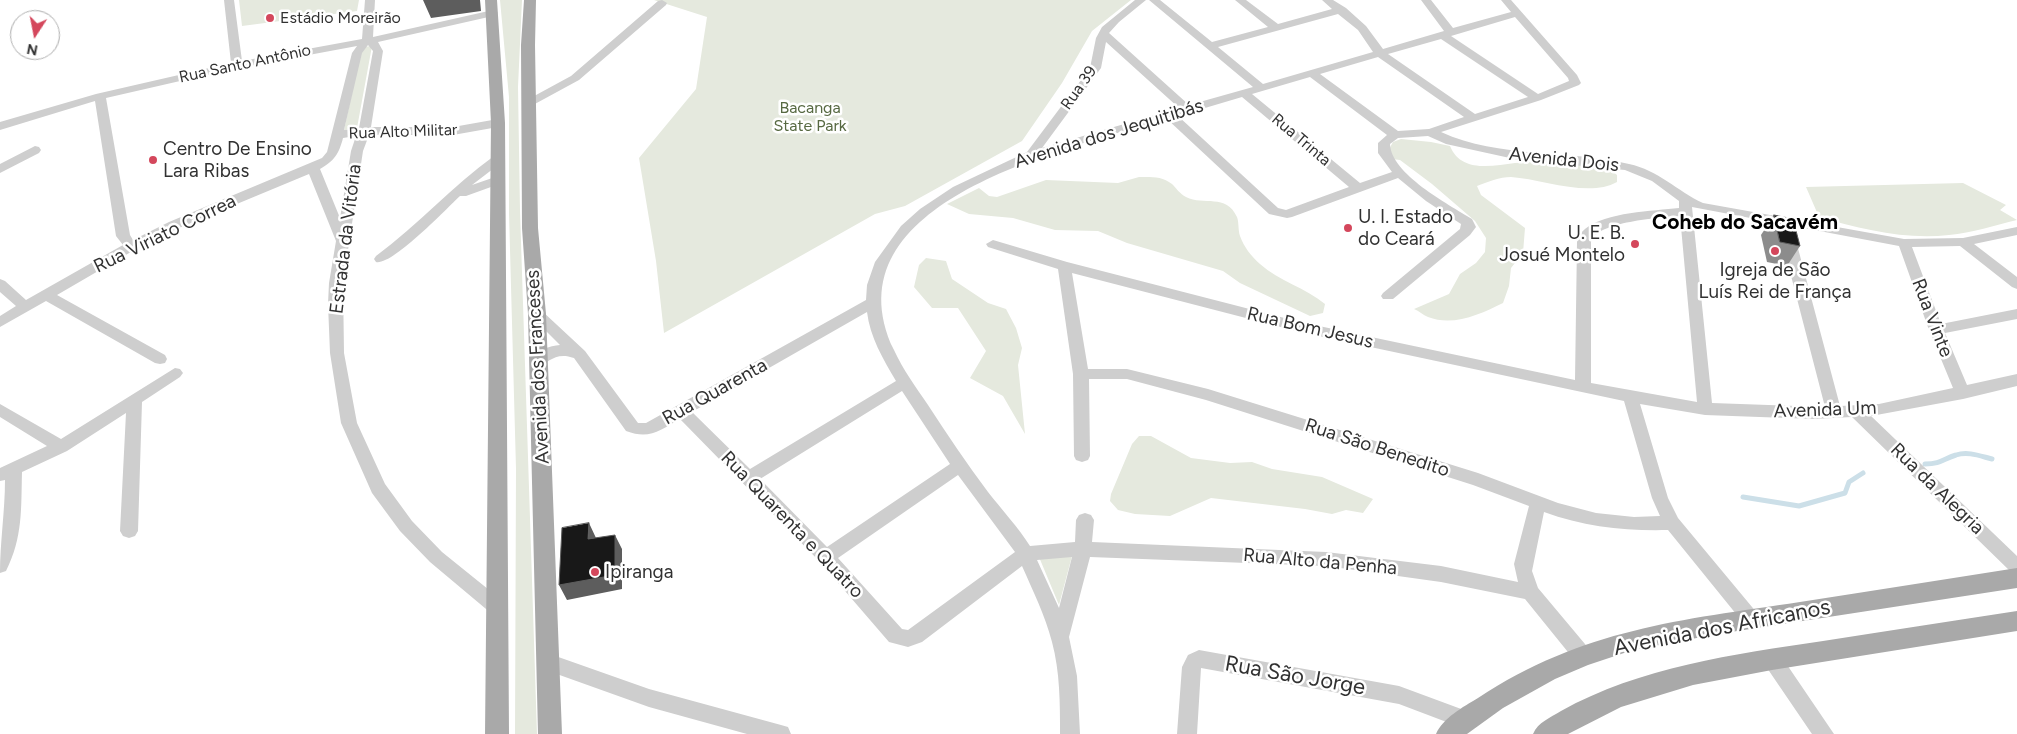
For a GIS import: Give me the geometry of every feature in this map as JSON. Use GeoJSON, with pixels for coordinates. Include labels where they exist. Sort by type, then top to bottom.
{"type":"FeatureCollection","features":[{"type":"Feature","properties":{"kind":"main road","name":"Avenida dos Franceses"},"geometry":{"type":"LineString","coordinates":[[530,0],[530,228],[537,314],[543,452],[550,734]]}},
{"type":"Feature","properties":{"kind":"main road","name":"Avenida dos Franceses"},"geometry":{"type":"LineString","coordinates":[[492,7],[498,123],[497,734]]}},
{"type":"Feature","properties":{"kind":"main road","name":"Avenida dos Africanos"},"geometry":{"type":"LineString","coordinates":[[1456,727],[1542,674],[1583,656],[1673,632],[2017,578]]}},
{"type":"Feature","properties":{"kind":"main road","name":"Avenida dos Africanos"},"geometry":{"type":"LineString","coordinates":[[1545,734],[1578,715],[1616,697],[1693,674],[1772,659],[2017,621]]}},
{"type":"Feature","properties":{"kind":"street"},"geometry":{"type":"LineString","coordinates":[[229,0],[236,64]]}},
{"type":"Feature","properties":{"kind":"street","name":"Estrada da Vitória"},"geometry":{"type":"LineString","coordinates":[[370,0],[367,40],[378,51],[364,132],[357,150],[336,284],[335,329],[337,353],[349,422],[378,488],[406,526],[436,557],[498,608]]}},
{"type":"Feature","properties":{"kind":"street"},"geometry":{"type":"LineString","coordinates":[[1141,0],[1108,27],[1103,34],[1187,109]]}},
{"type":"Feature","properties":{"kind":"street"},"geometry":{"type":"LineString","coordinates":[[1154,0],[1261,88]]}},
{"type":"Feature","properties":{"kind":"street"},"geometry":{"type":"LineString","coordinates":[[1240,0],[1276,28]]}},
{"type":"Feature","properties":{"kind":"street"},"geometry":{"type":"LineString","coordinates":[[1426,0],[1446,34],[1538,98]]}},
{"type":"Feature","properties":{"kind":"street"},"geometry":{"type":"LineString","coordinates":[[1388,296],[1466,232],[1469,227],[1467,222],[1398,174],[1389,161],[1383,146],[1387,140],[1395,135],[1430,132],[1474,119],[1572,86],[1575,81],[1506,0]]}},
{"type":"Feature","properties":{"kind":"street"},"geometry":{"type":"LineString","coordinates":[[529,103],[575,78],[662,3]]}},
{"type":"Feature","properties":{"kind":"street"},"geometry":{"type":"LineString","coordinates":[[1210,46],[1276,28],[1335,3],[1362,28],[1380,53],[1474,119]]}},
{"type":"Feature","properties":{"kind":"street","name":"Rua Santo Antônio"},"geometry":{"type":"LineString","coordinates":[[0,126],[100,96],[236,64],[367,40],[492,7]]}},
{"type":"Feature","properties":{"kind":"street","name":"Avenida dos Jequitibás"},"geometry":{"type":"LineString","coordinates":[[1070,734],[1070,692],[1067,662],[1061,635],[1025,554],[959,466],[904,383],[882,340],[874,302],[874,286],[879,266],[886,254],[912,224],[932,206],[957,190],[1031,155],[1517,13]]}},
{"type":"Feature","properties":{"kind":"street","name":"Rua 39"},"geometry":{"type":"LineString","coordinates":[[1031,155],[1095,68],[1103,34]]}},
{"type":"Feature","properties":{"kind":"street","name":"Rua Viriato Correa"},"geometry":{"type":"LineString","coordinates":[[0,322],[131,246],[174,225],[326,161],[333,153],[357,53],[367,40]]}},
{"type":"Feature","properties":{"kind":"street"},"geometry":{"type":"LineString","coordinates":[[1312,73],[1395,135]]}},
{"type":"Feature","properties":{"kind":"street","name":"Rua Trinta"},"geometry":{"type":"LineString","coordinates":[[1244,92],[1358,188]]}},
{"type":"Feature","properties":{"kind":"street"},"geometry":{"type":"LineString","coordinates":[[100,96],[124,236],[131,246]]}},
{"type":"Feature","properties":{"kind":"street"},"geometry":{"type":"LineString","coordinates":[[1169,114],[1274,212],[1287,214],[1398,174]]}},
{"type":"Feature","properties":{"kind":"street","name":"Rua Alto Militar"},"geometry":{"type":"LineString","coordinates":[[337,135],[364,132],[436,133],[472,129],[498,123]]}},
{"type":"Feature","properties":{"kind":"street","name":"Avenida Dois"},"geometry":{"type":"LineString","coordinates":[[1430,132],[1450,141],[1519,156],[1628,167],[1661,181],[1685,205],[1706,207],[1904,243],[1963,242],[2017,231]]}},
{"type":"Feature","properties":{"kind":"street"},"geometry":{"type":"LineString","coordinates":[[0,169],[36,150]]}},
{"type":"Feature","properties":{"kind":"street"},"geometry":{"type":"LineString","coordinates":[[381,259],[402,243],[477,174],[498,159]]}},
{"type":"Feature","properties":{"kind":"street"},"geometry":{"type":"LineString","coordinates":[[313,168],[343,242]]}},
{"type":"Feature","properties":{"kind":"street"},"geometry":{"type":"LineString","coordinates":[[452,198],[498,180]]}},
{"type":"Feature","properties":{"kind":"street"},"geometry":{"type":"LineString","coordinates":[[1583,388],[1584,242],[1588,233],[1599,227],[1685,205],[1705,409]]}},
{"type":"Feature","properties":{"kind":"street"},"geometry":{"type":"LineString","coordinates":[[1784,221],[1834,412]]}},
{"type":"Feature","properties":{"kind":"street"},"geometry":{"type":"LineString","coordinates":[[1963,242],[2017,284]]}},
{"type":"Feature","properties":{"kind":"street","name":"Rua Vinte"},"geometry":{"type":"LineString","coordinates":[[1904,243],[1936,330],[1963,393]]}},
{"type":"Feature","properties":{"kind":"street","name":"Rua Bom Jesus"},"geometry":{"type":"LineString","coordinates":[[993,244],[1064,266],[1300,327],[1630,397]]}},
{"type":"Feature","properties":{"kind":"street"},"geometry":{"type":"LineString","coordinates":[[1064,266],[1081,374],[1082,456]]}},
{"type":"Feature","properties":{"kind":"street"},"geometry":{"type":"LineString","coordinates":[[0,284],[26,307]]}},
{"type":"Feature","properties":{"kind":"street"},"geometry":{"type":"LineString","coordinates":[[46,295],[160,359]]}},
{"type":"Feature","properties":{"kind":"street","name":"Rua Quarenta"},"geometry":{"type":"LineString","coordinates":[[537,314],[580,355],[636,430],[649,429],[874,302]]}},
{"type":"Feature","properties":{"kind":"street"},"geometry":{"type":"LineString","coordinates":[[1936,330],[2017,314]]}},
{"type":"Feature","properties":{"kind":"street"},"geometry":{"type":"LineString","coordinates":[[538,360],[552,351],[563,349],[580,355]]}},
{"type":"Feature","properties":{"kind":"street"},"geometry":{"type":"LineString","coordinates":[[0,566],[7,554],[12,517],[7,471],[61,446],[175,373]]}},
{"type":"Feature","properties":{"kind":"street","name":"Rua São Benedito"},"geometry":{"type":"LineString","coordinates":[[1081,374],[1127,374],[1164,382],[1478,480],[1564,512],[1616,523],[1672,523]]}},
{"type":"Feature","properties":{"kind":"street","name":"Avenida Um"},"geometry":{"type":"LineString","coordinates":[[1630,397],[1705,409],[1745,412],[1857,412],[1879,410],[2017,380]]}},
{"type":"Feature","properties":{"kind":"street"},"geometry":{"type":"LineString","coordinates":[[749,478],[904,383]]}},
{"type":"Feature","properties":{"kind":"street"},"geometry":{"type":"LineString","coordinates":[[1630,397],[1660,498],[1672,523],[1751,619]]}},
{"type":"Feature","properties":{"kind":"street"},"geometry":{"type":"LineString","coordinates":[[129,531],[134,400]]}},
{"type":"Feature","properties":{"kind":"street"},"geometry":{"type":"LineString","coordinates":[[0,410],[61,446]]}},
{"type":"Feature","properties":{"kind":"street","name":"Rua Quarenta e Quatro"},"geometry":{"type":"LineString","coordinates":[[682,410],[826,557],[896,636],[903,638],[915,636],[1025,554]]}},
{"type":"Feature","properties":{"kind":"street","name":"Rua da Alegria"},"geometry":{"type":"LineString","coordinates":[[1857,412],[2017,567]]}},
{"type":"Feature","properties":{"kind":"street"},"geometry":{"type":"LineString","coordinates":[[826,557],[959,466]]}},
{"type":"Feature","properties":{"kind":"street"},"geometry":{"type":"LineString","coordinates":[[1538,503],[1523,564],[1526,581],[1530,592],[1583,656]]}},
{"type":"Feature","properties":{"kind":"street"},"geometry":{"type":"LineString","coordinates":[[1061,635],[1083,549],[1084,520]]}},
{"type":"Feature","properties":{"kind":"street","name":"Rua Alto da Penha"},"geometry":{"type":"LineString","coordinates":[[1025,554],[1083,549],[1326,559],[1441,574],[1530,592]]}},
{"type":"Feature","properties":{"kind":"street","name":"Rua São Jorge"},"geometry":{"type":"LineString","coordinates":[[1187,734],[1191,667],[1195,661],[1200,659],[1399,695],[1456,727]]}},
{"type":"Feature","properties":{"kind":"street"},"geometry":{"type":"LineString","coordinates":[[1772,659],[1824,734]]}},
{"type":"Feature","properties":{"kind":"street"},"geometry":{"type":"LineString","coordinates":[[547,662],[649,698],[781,734]]}},
{"type":"Feature","properties":{"kind":"green space","name":"Estádio Moreirão"},"geometry":{"type":"Polygon","coordinates":[[[239,0],[359,0],[357,11],[242,26],[239,0]]]}},
{"type":"Feature","properties":{"kind":"green space"},"geometry":{"type":"Polygon","coordinates":[[[500,0],[522,0],[518,87],[520,211],[537,734],[515,734],[516,469],[509,213],[509,97],[500,0]]]}},
{"type":"Feature","properties":{"kind":"green space","name":"Bacanga State Park"},"geometry":{"type":"Polygon","coordinates":[[[654,0],[1131,0],[1092,31],[1062,83],[1022,141],[905,206],[875,214],[664,333],[656,261],[639,158],[696,89],[707,17],[654,0]]]}},
{"type":"Feature","properties":{"kind":"green space"},"geometry":{"type":"Polygon","coordinates":[[[372,46],[357,128],[344,130],[362,47],[372,46]]]}},
{"type":"Feature","properties":{"kind":"green space"},"geometry":{"type":"Polygon","coordinates":[[[1401,139],[1450,146],[1455,155],[1462,160],[1478,166],[1546,162],[1603,167],[1617,175],[1617,182],[1606,186],[1579,188],[1511,177],[1489,181],[1477,186],[1481,195],[1525,228],[1523,253],[1511,268],[1509,286],[1503,303],[1467,318],[1447,321],[1437,320],[1414,309],[1449,294],[1460,274],[1476,263],[1485,252],[1486,238],[1475,221],[1432,184],[1400,160],[1392,159],[1388,151],[1393,142],[1401,139]]]}},
{"type":"Feature","properties":{"kind":"green space"},"geometry":{"type":"Polygon","coordinates":[[[1139,177],[1164,180],[1172,184],[1186,197],[1200,201],[1221,202],[1227,205],[1237,217],[1239,234],[1254,258],[1267,270],[1318,298],[1325,304],[1323,313],[1310,316],[1240,283],[1223,271],[1127,243],[1098,231],[1055,230],[1013,218],[969,214],[947,204],[979,188],[989,196],[997,197],[1046,180],[1118,183],[1139,177]]]}},
{"type":"Feature","properties":{"kind":"green space"},"geometry":{"type":"Polygon","coordinates":[[[1963,183],[2006,205],[2000,210],[2017,220],[1958,234],[1933,236],[1900,235],[1851,226],[1819,217],[1806,187],[1963,183]]]}},
{"type":"Feature","properties":{"kind":"green space"},"geometry":{"type":"Polygon","coordinates":[[[926,258],[946,261],[952,279],[988,303],[1006,309],[1016,328],[1022,348],[1018,365],[1025,434],[1003,396],[970,378],[986,351],[958,308],[932,308],[914,287],[919,265],[926,258]]]}},
{"type":"Feature","properties":{"kind":"green space"},"geometry":{"type":"Polygon","coordinates":[[[1139,436],[1151,436],[1191,458],[1230,463],[1252,462],[1272,469],[1322,477],[1373,499],[1363,513],[1346,510],[1332,514],[1211,498],[1170,516],[1135,514],[1118,510],[1110,501],[1111,494],[1132,444],[1139,436]]]}},
{"type":"Feature","properties":{"kind":"green space"},"geometry":{"type":"Polygon","coordinates":[[[1072,556],[1059,605],[1039,557],[1072,556]]]}},
{"type":"Feature","properties":{"kind":"building"},"geometry":{"type":"Polygon","coordinates":[[[1774,215],[1793,219],[1800,246],[1780,242],[1774,215]]]}},
{"type":"Feature","properties":{"kind":"building"},"geometry":{"type":"Polygon","coordinates":[[[589,523],[588,539],[615,535],[615,575],[559,585],[562,528],[589,523]]]}},
{"type":"Feature","properties":{"kind":"waterway"},"geometry":{"type":"LineString","coordinates":[[1925,464],[1965,454],[1974,454],[1992,459]]}},
{"type":"Feature","properties":{"kind":"waterway"},"geometry":{"type":"LineString","coordinates":[[1743,497],[1799,506],[1845,493],[1849,482],[1863,473]]}},
{"type":"Feature","properties":{"kind":"place","name":"Estádio Moreirão"},"geometry":{"type":"Point","coordinates":[270,18]}},
{"type":"Feature","properties":{"kind":"place","name":"Centro De Ensino Lara Ribas"},"geometry":{"type":"Point","coordinates":[153,160]}},
{"type":"Feature","properties":{"kind":"place","name":"U. I. Estado do Ceará"},"geometry":{"type":"Point","coordinates":[1348,228]}},
{"type":"Feature","properties":{"kind":"place","name":"U. E. B. Josué Montelo"},"geometry":{"type":"Point","coordinates":[1635,244]}},
{"type":"Feature","properties":{"kind":"place","name":"Igreja de São Luís Rei de França"},"geometry":{"type":"Point","coordinates":[1775,251]}},
{"type":"Feature","properties":{"kind":"place","name":"Ipiranga"},"geometry":{"type":"Point","coordinates":[595,572]}},
{"type":"Feature","properties":{"kind":"district","name":"Coheb do Sacavém"},"geometry":{"type":"Point","coordinates":[1745,223]}}]}
